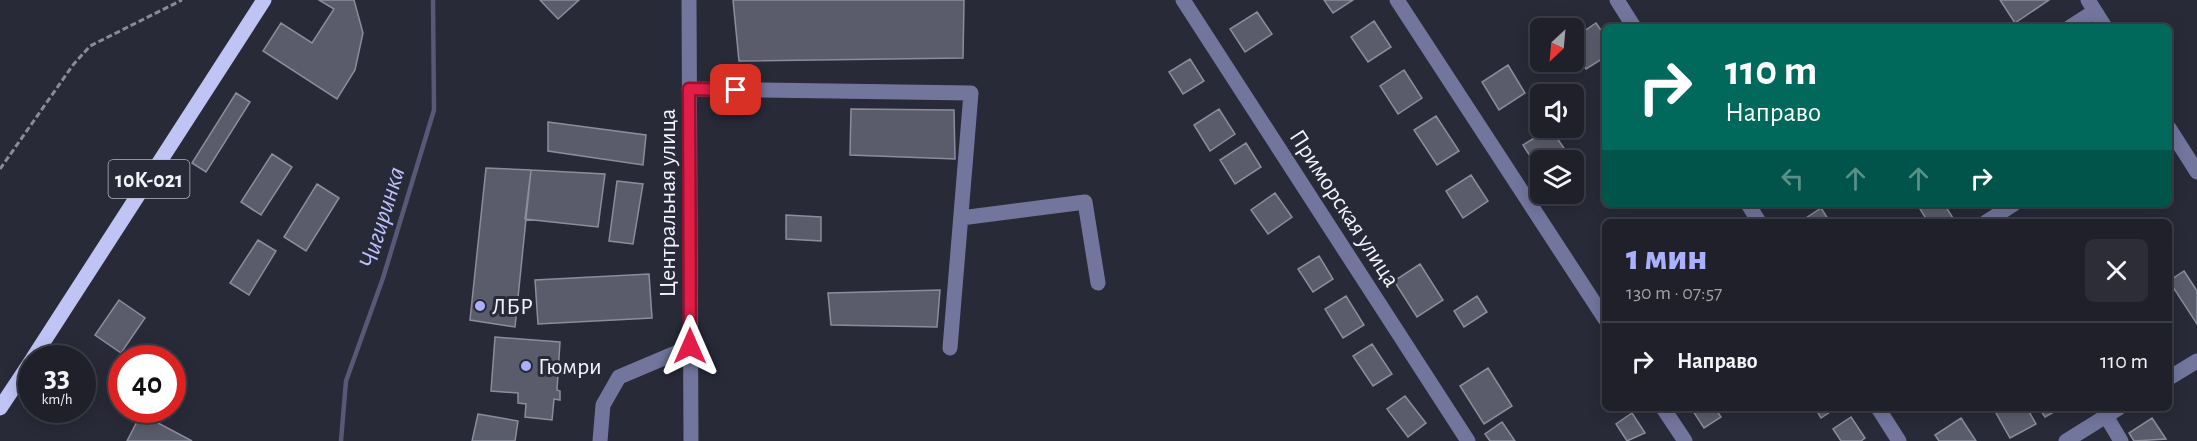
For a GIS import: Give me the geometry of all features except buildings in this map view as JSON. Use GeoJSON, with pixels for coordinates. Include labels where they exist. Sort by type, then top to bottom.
{"type":"FeatureCollection","features":[{"type":"Feature","properties":{"kind":"main road","name":"10К-021"},"geometry":{"type":"LineString","coordinates":[[41,345],[264,0]]}},
{"type":"Feature","properties":{"kind":"main road","name":"10К-021"},"geometry":{"type":"LineString","coordinates":[[0,408],[18,380]]}},
{"type":"Feature","properties":{"kind":"street","name":"Центральная улица"},"geometry":{"type":"LineString","coordinates":[[689,0],[691,441]]}},
{"type":"Feature","properties":{"kind":"street","name":"Приморская улица"},"geometry":{"type":"LineString","coordinates":[[1183,0],[1468,441]]}},
{"type":"Feature","properties":{"kind":"street"},"geometry":{"type":"LineString","coordinates":[[1397,0],[1602,314]]}},
{"type":"Feature","properties":{"kind":"street"},"geometry":{"type":"LineString","coordinates":[[1617,0],[1632,24]]}},
{"type":"Feature","properties":{"kind":"street"},"geometry":{"type":"LineString","coordinates":[[2073,24],[2091,5],[2103,24]]}},
{"type":"Feature","properties":{"kind":"street"},"geometry":{"type":"LineString","coordinates":[[689,89],[971,93],[950,348]]}},
{"type":"Feature","properties":{"kind":"street"},"geometry":{"type":"LineString","coordinates":[[2172,133],[2197,172]]}},
{"type":"Feature","properties":{"kind":"street"},"geometry":{"type":"LineString","coordinates":[[961,218],[1085,202],[1098,283]]}},
{"type":"Feature","properties":{"kind":"street"},"geometry":{"type":"LineString","coordinates":[[1991,219],[2009,207]]}},
{"type":"Feature","properties":{"kind":"street"},"geometry":{"type":"LineString","coordinates":[[600,441],[603,405],[619,377],[690,346]]}},
{"type":"Feature","properties":{"kind":"street"},"geometry":{"type":"LineString","coordinates":[[2172,376],[2197,361]]}},
{"type":"Feature","properties":{"kind":"street"},"geometry":{"type":"LineString","coordinates":[[1665,411],[1685,441]]}},
{"type":"Feature","properties":{"kind":"street"},"geometry":{"type":"LineString","coordinates":[[1880,411],[1899,441]]}},
{"type":"Feature","properties":{"kind":"street"},"geometry":{"type":"LineString","coordinates":[[2066,441],[2113,412],[2121,441]]}},
{"type":"Feature","properties":{"kind":"path"},"geometry":{"type":"LineString","coordinates":[[0,169],[72,66],[90,46],[182,0]]}},
{"type":"Feature","properties":{"kind":"waterway","name":"Чигиринка"},"geometry":{"type":"LineString","coordinates":[[341,441],[346,381],[383,278],[434,110],[433,0]]}},
{"type":"Feature","properties":{"kind":"place","name":"ЛБР"},"geometry":{"type":"Point","coordinates":[480,306]}},
{"type":"Feature","properties":{"kind":"place","name":"Гюмри"},"geometry":{"type":"Point","coordinates":[526,366]}},
{"type":"Feature","properties":{"kind":"route"},"geometry":{"type":"LineString","coordinates":[[690,346],[689,89],[736,90]]}}]}
